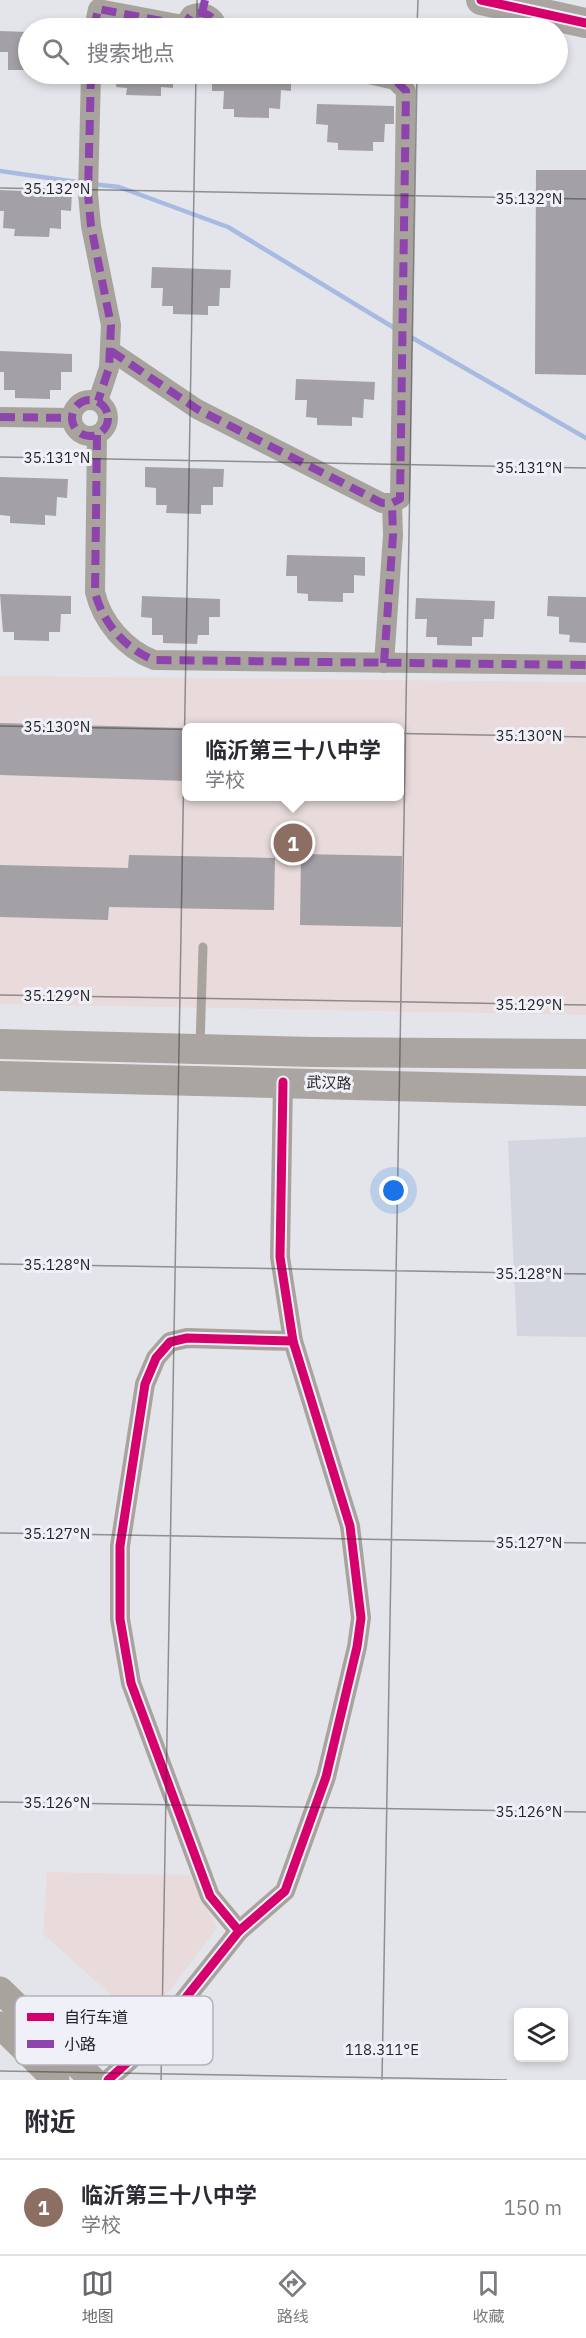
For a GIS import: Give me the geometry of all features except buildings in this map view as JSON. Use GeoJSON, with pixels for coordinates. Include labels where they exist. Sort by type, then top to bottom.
{"type":"FeatureCollection","features":[{"type":"Feature","properties":{"kind":"main road"},"geometry":{"type":"LineString","coordinates":[[481,0],[563,18]]}},
{"type":"Feature","properties":{"kind":"main road"},"geometry":{"type":"LineString","coordinates":[[568,19],[586,23]]}},
{"type":"Feature","properties":{"kind":"main road","name":"武汉路"},"geometry":{"type":"LineString","coordinates":[[0,1044],[586,1054]]}},
{"type":"Feature","properties":{"kind":"main road","name":"武汉路"},"geometry":{"type":"LineString","coordinates":[[0,1076],[586,1091]]}},
{"type":"Feature","properties":{"kind":"main road"},"geometry":{"type":"LineString","coordinates":[[0,1990],[15,2005]]}},
{"type":"Feature","properties":{"kind":"main road"},"geometry":{"type":"LineString","coordinates":[[0,2025],[15,2040]]}},
{"type":"Feature","properties":{"kind":"main road"},"geometry":{"type":"LineString","coordinates":[[41,2065],[56,2080]]}},
{"type":"Feature","properties":{"kind":"main road"},"geometry":{"type":"LineString","coordinates":[[78,2065],[93,2080]]}},
{"type":"Feature","properties":{"kind":"street"},"geometry":{"type":"LineString","coordinates":[[188,18],[204,6]]}},
{"type":"Feature","properties":{"kind":"street"},"geometry":{"type":"LineString","coordinates":[[96,18],[98,9],[140,18]]}},
{"type":"Feature","properties":{"kind":"street"},"geometry":{"type":"LineString","coordinates":[[91,84],[88,194],[91,226],[111,325],[109,368],[98,401]]}},
{"type":"Feature","properties":{"kind":"street"},"geometry":{"type":"LineString","coordinates":[[111,351],[197,409],[382,503],[392,503],[400,499],[406,90],[399,84]]}},
{"type":"Feature","properties":{"kind":"street"},"geometry":{"type":"LineString","coordinates":[[72,418],[81,402],[98,401]]}},
{"type":"Feature","properties":{"kind":"street"},"geometry":{"type":"LineString","coordinates":[[72,418],[80,433],[97,435],[106,428],[109,416],[98,401]]}},
{"type":"Feature","properties":{"kind":"street"},"geometry":{"type":"LineString","coordinates":[[0,417],[72,418]]}},
{"type":"Feature","properties":{"kind":"street"},"geometry":{"type":"LineString","coordinates":[[97,435],[95,592],[99,608],[124,644],[139,654],[154,660],[586,665]]}},
{"type":"Feature","properties":{"kind":"street"},"geometry":{"type":"LineString","coordinates":[[384,663],[393,535],[392,503]]}},
{"type":"Feature","properties":{"kind":"street"},"geometry":{"type":"LineString","coordinates":[[187,1996],[239,1931],[285,1891],[326,1778],[362,1617],[350,1526],[293,1341],[280,1257],[283,1082]]}},
{"type":"Feature","properties":{"kind":"street"},"geometry":{"type":"LineString","coordinates":[[239,1931],[210,1896],[131,1683],[120,1620],[120,1546],[145,1384],[156,1358],[171,1342],[187,1338],[293,1341]]}},
{"type":"Feature","properties":{"kind":"street"},"geometry":{"type":"LineString","coordinates":[[108,2080],[124,2065]]}},
{"type":"Feature","properties":{"kind":"lane"},"geometry":{"type":"LineString","coordinates":[[200,1049],[203,947]]}},
{"type":"Feature","properties":{"kind":"shaded area"},"geometry":{"type":"Polygon","coordinates":[[[0,676],[586,682],[586,1015],[0,1004],[0,676]]]}},
{"type":"Feature","properties":{"kind":"shaded area"},"geometry":{"type":"Polygon","coordinates":[[[586,1137],[586,1337],[517,1336],[508,1141],[586,1137]]]}},
{"type":"Feature","properties":{"kind":"shaded area"},"geometry":{"type":"Polygon","coordinates":[[[47,1872],[190,1875],[217,1928],[165,1996],[113,1996],[43,1934],[47,1872]]]}},
{"type":"Feature","properties":{"kind":"waterway"},"geometry":{"type":"LineString","coordinates":[[0,171],[84,183]]}},
{"type":"Feature","properties":{"kind":"waterway"},"geometry":{"type":"LineString","coordinates":[[92,184],[119,187],[228,227],[396,329]]}},
{"type":"Feature","properties":{"kind":"waterway"},"geometry":{"type":"LineString","coordinates":[[409,336],[586,438]]}},
{"type":"Feature","properties":{"kind":"marked path"},"geometry":{"type":"LineString","coordinates":[[202,13],[205,0]]}},
{"type":"Feature","properties":{"kind":"marked path"},"geometry":{"type":"LineString","coordinates":[[96,18],[98,9],[146,18]]}},
{"type":"Feature","properties":{"kind":"marked path"},"geometry":{"type":"LineString","coordinates":[[189,18],[191,15],[200,13],[212,18]]}},
{"type":"Feature","properties":{"kind":"marked path"},"geometry":{"type":"LineString","coordinates":[[91,84],[88,194],[91,226],[111,325],[109,368],[98,401]]}},
{"type":"Feature","properties":{"kind":"marked path"},"geometry":{"type":"LineString","coordinates":[[111,351],[197,409],[382,503],[392,503],[400,499],[406,91],[399,84]]}},
{"type":"Feature","properties":{"kind":"marked path"},"geometry":{"type":"LineString","coordinates":[[90,400],[103,405],[108,418],[103,431],[90,436],[77,431],[72,418],[77,405],[90,400]]}},
{"type":"Feature","properties":{"kind":"marked path"},"geometry":{"type":"LineString","coordinates":[[0,417],[72,418]]}},
{"type":"Feature","properties":{"kind":"marked path"},"geometry":{"type":"LineString","coordinates":[[97,435],[95,592],[109,624],[124,642],[143,655],[154,660],[586,665]]}},
{"type":"Feature","properties":{"kind":"marked path"},"geometry":{"type":"LineString","coordinates":[[384,663],[393,535],[392,503]]}},
{"type":"Feature","properties":{"kind":"cycle path"},"geometry":{"type":"LineString","coordinates":[[481,0],[563,18]]}},
{"type":"Feature","properties":{"kind":"cycle path"},"geometry":{"type":"LineString","coordinates":[[568,19],[586,23]]}},
{"type":"Feature","properties":{"kind":"cycle path"},"geometry":{"type":"LineString","coordinates":[[239,1931],[285,1891],[326,1777],[357,1647],[361,1618],[350,1526],[293,1341],[280,1257],[283,1082]]}},
{"type":"Feature","properties":{"kind":"cycle path"},"geometry":{"type":"LineString","coordinates":[[187,1996],[239,1931],[210,1896],[131,1683],[120,1619],[120,1546],[145,1384],[156,1358],[170,1342],[187,1338],[293,1341]]}},
{"type":"Feature","properties":{"kind":"cycle path"},"geometry":{"type":"LineString","coordinates":[[108,2080],[124,2065]]}},
{"type":"Feature","properties":{"kind":"place","name":"临沂第三十八中学"},"geometry":{"type":"Point","coordinates":[293,843]}}]}
